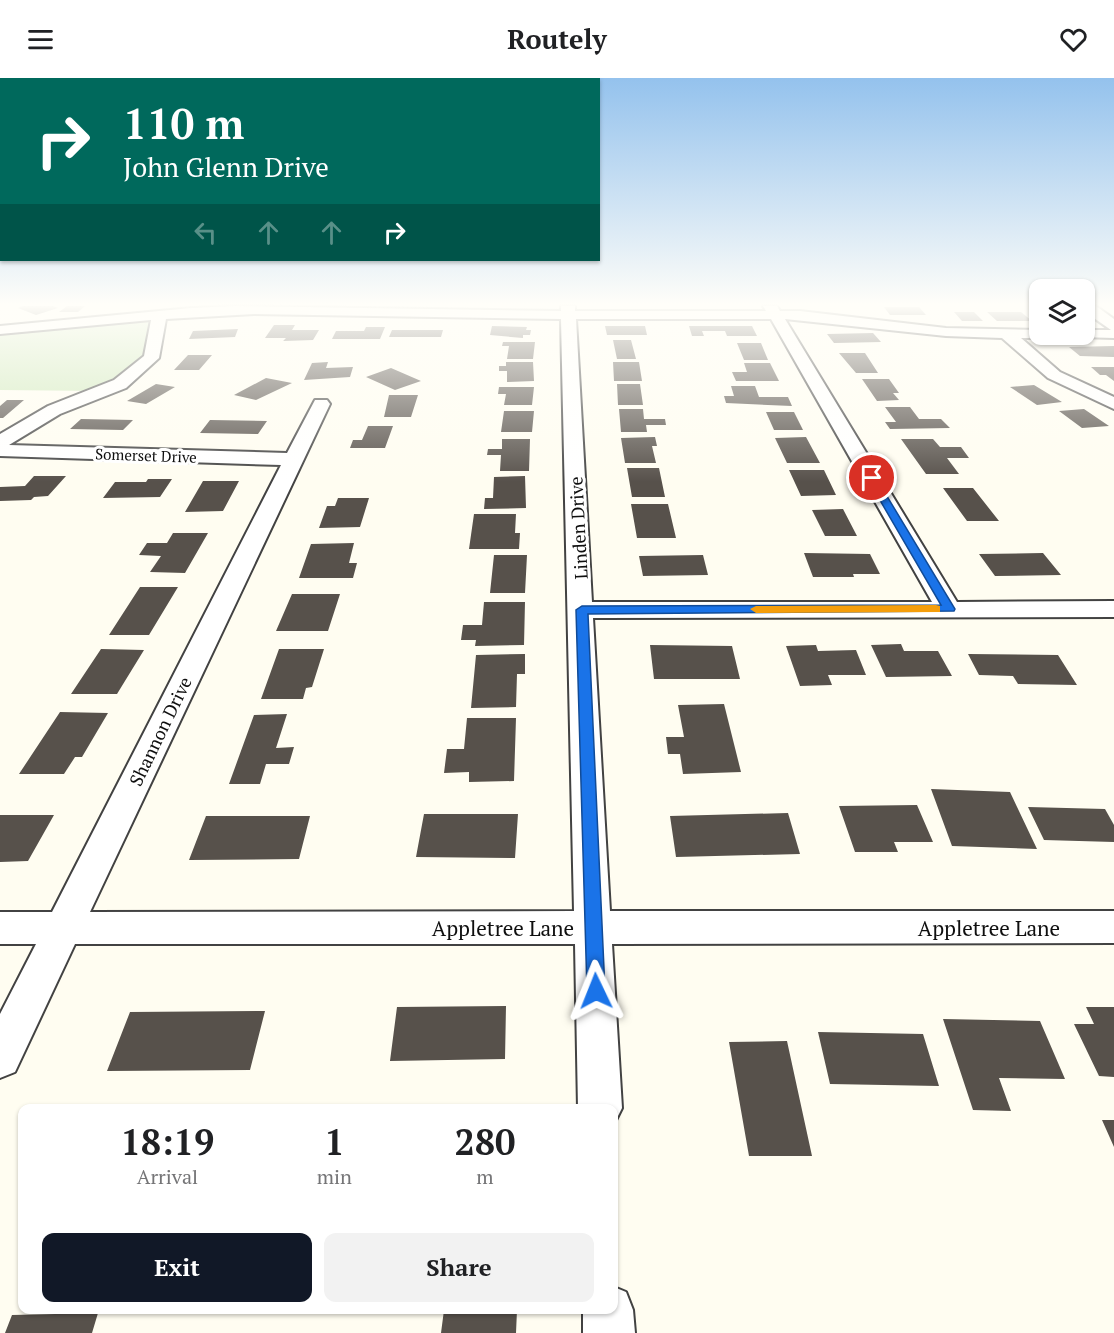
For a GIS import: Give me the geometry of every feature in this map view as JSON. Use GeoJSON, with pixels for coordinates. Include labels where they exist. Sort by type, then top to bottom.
{"type":"FeatureCollection","features":[{"type":"Feature","properties":{"kind":"street"},"geometry":{"type":"LineString","coordinates":[[0,442],[54,410],[111,389],[143,365]]}},
{"type":"Feature","properties":{"kind":"street","name":"Linden Drive"},"geometry":{"type":"LineString","coordinates":[[571,365],[600,1104]]}},
{"type":"Feature","properties":{"kind":"street"},"geometry":{"type":"LineString","coordinates":[[805,365],[949,609]]}},
{"type":"Feature","properties":{"kind":"street"},"geometry":{"type":"LineString","coordinates":[[1042,365],[1054,375],[1114,404]]}},
{"type":"Feature","properties":{"kind":"street","name":"Shannon Drive"},"geometry":{"type":"LineString","coordinates":[[0,1057],[321,404]]}},
{"type":"Feature","properties":{"kind":"street","name":"Somerset Drive"},"geometry":{"type":"LineString","coordinates":[[0,450],[292,459]]}},
{"type":"Feature","properties":{"kind":"street"},"geometry":{"type":"LineString","coordinates":[[582,610],[1114,609]]}},
{"type":"Feature","properties":{"kind":"street","name":"Appletree Lane"},"geometry":{"type":"LineString","coordinates":[[0,928],[1114,927]]}},
{"type":"Feature","properties":{"kind":"street"},"geometry":{"type":"LineString","coordinates":[[608,1314],[609,1333]]}},
{"type":"Feature","properties":{"kind":"green space"},"geometry":{"type":"Polygon","coordinates":[[[0,365],[136,365],[97,391],[0,390],[0,365]]]}},
{"type":"Feature","properties":{"kind":"building"},"geometry":{"type":"Polygon","coordinates":[[[179,365],[204,365],[199,370],[174,370],[179,365]]]}},
{"type":"Feature","properties":{"kind":"building"},"geometry":{"type":"Polygon","coordinates":[[[311,365],[327,365],[326,368],[353,367],[350,377],[304,380],[311,365]]]}},
{"type":"Feature","properties":{"kind":"building"},"geometry":{"type":"Polygon","coordinates":[[[533,365],[534,381],[507,382],[507,371],[499,371],[499,366],[533,365]]]}},
{"type":"Feature","properties":{"kind":"building"},"geometry":{"type":"Polygon","coordinates":[[[613,365],[639,365],[642,381],[614,381],[613,365]]]}},
{"type":"Feature","properties":{"kind":"building"},"geometry":{"type":"Polygon","coordinates":[[[745,365],[771,365],[779,381],[736,381],[732,372],[747,372],[745,365]]]}},
{"type":"Feature","properties":{"kind":"building"},"geometry":{"type":"Polygon","coordinates":[[[849,365],[873,365],[878,373],[856,373],[849,365]]]}},
{"type":"Feature","properties":{"kind":"building"},"geometry":{"type":"Polygon","coordinates":[[[1091,367],[1114,367],[1114,381],[1106,375],[1100,375],[1091,367]]]}},
{"type":"Feature","properties":{"kind":"building"},"geometry":{"type":"Polygon","coordinates":[[[391,368],[421,381],[395,390],[366,377],[391,368]]]}},
{"type":"Feature","properties":{"kind":"building"},"geometry":{"type":"Polygon","coordinates":[[[266,378],[292,383],[256,400],[234,395],[266,378]]]}},
{"type":"Feature","properties":{"kind":"building"},"geometry":{"type":"Polygon","coordinates":[[[862,379],[889,379],[899,393],[893,393],[899,400],[877,401],[862,379]]]}},
{"type":"Feature","properties":{"kind":"building"},"geometry":{"type":"Polygon","coordinates":[[[156,384],[175,387],[146,404],[127,401],[156,384]]]}},
{"type":"Feature","properties":{"kind":"building"},"geometry":{"type":"Polygon","coordinates":[[[617,384],[640,384],[643,405],[618,405],[617,384]]]}},
{"type":"Feature","properties":{"kind":"building"},"geometry":{"type":"Polygon","coordinates":[[[1034,385],[1062,402],[1037,405],[1010,387],[1034,385]]]}},
{"type":"Feature","properties":{"kind":"building"},"geometry":{"type":"Polygon","coordinates":[[[731,386],[755,386],[759,397],[788,397],[792,406],[726,403],[724,396],[734,396],[731,386]]]}},
{"type":"Feature","properties":{"kind":"building"},"geometry":{"type":"Polygon","coordinates":[[[499,387],[534,387],[532,405],[504,405],[506,394],[498,394],[499,387]]]}},
{"type":"Feature","properties":{"kind":"building"},"geometry":{"type":"Polygon","coordinates":[[[389,395],[418,395],[411,417],[384,417],[389,395]]]}},
{"type":"Feature","properties":{"kind":"building"},"geometry":{"type":"Polygon","coordinates":[[[7,400],[24,400],[0,418],[0,406],[7,400]]]}},
{"type":"Feature","properties":{"kind":"building"},"geometry":{"type":"Polygon","coordinates":[[[885,407],[910,407],[919,419],[941,419],[950,428],[890,429],[885,422],[896,422],[885,407]]]}},
{"type":"Feature","properties":{"kind":"building"},"geometry":{"type":"Polygon","coordinates":[[[619,409],[643,409],[644,419],[665,419],[666,425],[646,425],[647,432],[621,432],[619,409]]]}},
{"type":"Feature","properties":{"kind":"building"},"geometry":{"type":"Polygon","coordinates":[[[1084,409],[1109,426],[1082,428],[1059,411],[1084,409]]]}},
{"type":"Feature","properties":{"kind":"building"},"geometry":{"type":"Polygon","coordinates":[[[504,411],[534,411],[532,432],[501,432],[504,411]]]}},
{"type":"Feature","properties":{"kind":"building"},"geometry":{"type":"Polygon","coordinates":[[[766,412],[794,412],[803,430],[774,430],[766,412]]]}},
{"type":"Feature","properties":{"kind":"building"},"geometry":{"type":"Polygon","coordinates":[[[81,419],[133,420],[123,430],[70,429],[81,419]]]}},
{"type":"Feature","properties":{"kind":"building"},"geometry":{"type":"Polygon","coordinates":[[[210,420],[267,421],[258,434],[200,433],[210,420]]]}},
{"type":"Feature","properties":{"kind":"building"},"geometry":{"type":"Polygon","coordinates":[[[368,426],[393,426],[385,448],[350,448],[353,440],[362,440],[368,426]]]}},
{"type":"Feature","properties":{"kind":"building"},"geometry":{"type":"Polygon","coordinates":[[[655,437],[657,446],[652,446],[656,463],[625,463],[621,438],[655,437]]]}},
{"type":"Feature","properties":{"kind":"building"},"geometry":{"type":"Polygon","coordinates":[[[806,437],[820,463],[787,463],[775,438],[806,437]]]}},
{"type":"Feature","properties":{"kind":"building"},"geometry":{"type":"Polygon","coordinates":[[[502,439],[530,439],[529,471],[500,471],[501,455],[487,455],[488,449],[502,449],[502,439]]]}},
{"type":"Feature","properties":{"kind":"building"},"geometry":{"type":"Polygon","coordinates":[[[901,439],[933,439],[940,447],[961,447],[969,458],[947,458],[959,474],[926,474],[901,439]]]}},
{"type":"Feature","properties":{"kind":"building"},"geometry":{"type":"Polygon","coordinates":[[[627,468],[659,468],[665,497],[632,497],[627,468]]]}},
{"type":"Feature","properties":{"kind":"building"},"geometry":{"type":"Polygon","coordinates":[[[789,470],[824,470],[836,495],[801,496],[789,470]]]}},
{"type":"Feature","properties":{"kind":"building"},"geometry":{"type":"Polygon","coordinates":[[[34,476],[66,476],[48,496],[34,497],[31,500],[0,501],[0,487],[25,486],[34,476]]]}},
{"type":"Feature","properties":{"kind":"building"},"geometry":{"type":"Polygon","coordinates":[[[525,476],[526,508],[484,509],[485,498],[493,498],[494,477],[525,476]]]}},
{"type":"Feature","properties":{"kind":"building"},"geometry":{"type":"Polygon","coordinates":[[[148,479],[172,479],[160,497],[103,498],[115,482],[146,482],[148,479]]]}},
{"type":"Feature","properties":{"kind":"building"},"geometry":{"type":"Polygon","coordinates":[[[203,481],[239,481],[223,511],[185,512],[203,481]]]}},
{"type":"Feature","properties":{"kind":"building"},"geometry":{"type":"Polygon","coordinates":[[[943,488],[973,488],[999,521],[967,521],[943,488]]]}},
{"type":"Feature","properties":{"kind":"building"},"geometry":{"type":"Polygon","coordinates":[[[338,498],[369,498],[360,527],[319,528],[327,506],[335,506],[338,498]]]}},
{"type":"Feature","properties":{"kind":"building"},"geometry":{"type":"Polygon","coordinates":[[[631,504],[668,504],[676,538],[637,538],[631,504]]]}},
{"type":"Feature","properties":{"kind":"building"},"geometry":{"type":"Polygon","coordinates":[[[843,509],[857,536],[825,536],[812,510],[843,509]]]}},
{"type":"Feature","properties":{"kind":"building"},"geometry":{"type":"Polygon","coordinates":[[[474,514],[516,514],[515,533],[520,533],[519,549],[469,549],[474,514]]]}},
{"type":"Feature","properties":{"kind":"building"},"geometry":{"type":"Polygon","coordinates":[[[173,533],[208,533],[185,573],[150,572],[161,556],[139,555],[147,543],[167,543],[173,533]]]}},
{"type":"Feature","properties":{"kind":"building"},"geometry":{"type":"Polygon","coordinates":[[[354,543],[349,563],[357,563],[353,578],[299,578],[311,544],[354,543]]]}},
{"type":"Feature","properties":{"kind":"building"},"geometry":{"type":"Polygon","coordinates":[[[804,553],[870,554],[880,574],[853,574],[854,577],[813,577],[804,553]]]}},
{"type":"Feature","properties":{"kind":"building"},"geometry":{"type":"Polygon","coordinates":[[[1043,553],[1061,575],[995,576],[979,554],[1043,553]]]}},
{"type":"Feature","properties":{"kind":"building"},"geometry":{"type":"Polygon","coordinates":[[[494,555],[527,555],[525,593],[490,593],[494,555]]]}},
{"type":"Feature","properties":{"kind":"building"},"geometry":{"type":"Polygon","coordinates":[[[703,555],[708,575],[643,576],[639,556],[703,555]]]}},
{"type":"Feature","properties":{"kind":"building"},"geometry":{"type":"Polygon","coordinates":[[[140,587],[178,587],[149,635],[109,635],[140,587]]]}},
{"type":"Feature","properties":{"kind":"building"},"geometry":{"type":"Polygon","coordinates":[[[292,594],[340,594],[328,631],[276,631],[292,594]]]}},
{"type":"Feature","properties":{"kind":"building"},"geometry":{"type":"Polygon","coordinates":[[[484,602],[525,602],[524,645],[475,646],[476,640],[461,640],[463,625],[482,625],[484,602]]]}},
{"type":"Feature","properties":{"kind":"building"},"geometry":{"type":"Polygon","coordinates":[[[901,644],[904,651],[938,651],[952,676],[886,677],[871,645],[901,644]]]}},
{"type":"Feature","properties":{"kind":"building"},"geometry":{"type":"Polygon","coordinates":[[[650,645],[732,646],[740,679],[654,679],[650,645]]]}},
{"type":"Feature","properties":{"kind":"building"},"geometry":{"type":"Polygon","coordinates":[[[816,645],[818,651],[856,650],[866,675],[828,675],[832,685],[800,686],[786,646],[816,645]]]}},
{"type":"Feature","properties":{"kind":"building"},"geometry":{"type":"Polygon","coordinates":[[[101,649],[144,650],[117,694],[71,694],[101,649]]]}},
{"type":"Feature","properties":{"kind":"building"},"geometry":{"type":"Polygon","coordinates":[[[279,649],[324,649],[312,687],[306,688],[303,699],[261,699],[279,649]]]}},
{"type":"Feature","properties":{"kind":"building"},"geometry":{"type":"Polygon","coordinates":[[[525,654],[525,674],[517,674],[516,707],[471,708],[476,655],[525,654]]]}},
{"type":"Feature","properties":{"kind":"building"},"geometry":{"type":"Polygon","coordinates":[[[968,654],[1058,655],[1077,685],[1018,684],[1013,676],[979,675],[968,654]]]}},
{"type":"Feature","properties":{"kind":"building"},"geometry":{"type":"Polygon","coordinates":[[[724,704],[741,772],[683,774],[680,754],[668,754],[666,737],[684,737],[678,705],[724,704]]]}},
{"type":"Feature","properties":{"kind":"building"},"geometry":{"type":"Polygon","coordinates":[[[60,712],[108,713],[82,757],[75,757],[64,774],[19,774],[60,712]]]}},
{"type":"Feature","properties":{"kind":"building"},"geometry":{"type":"Polygon","coordinates":[[[287,714],[276,748],[294,747],[289,764],[266,764],[260,784],[229,784],[254,715],[287,714]]]}},
{"type":"Feature","properties":{"kind":"building"},"geometry":{"type":"Polygon","coordinates":[[[467,718],[516,718],[514,781],[469,782],[469,772],[444,773],[447,749],[464,749],[467,718]]]}},
{"type":"Feature","properties":{"kind":"building"},"geometry":{"type":"Polygon","coordinates":[[[931,789],[1010,792],[1037,849],[952,846],[931,789]]]}},
{"type":"Feature","properties":{"kind":"building"},"geometry":{"type":"Polygon","coordinates":[[[917,805],[933,842],[894,842],[898,852],[855,852],[839,806],[917,805]]]}},
{"type":"Feature","properties":{"kind":"building"},"geometry":{"type":"Polygon","coordinates":[[[1028,807],[1105,809],[1114,825],[1114,842],[1044,840],[1028,807]]]}},
{"type":"Feature","properties":{"kind":"building"},"geometry":{"type":"Polygon","coordinates":[[[788,813],[800,854],[676,857],[670,816],[788,813]]]}},
{"type":"Feature","properties":{"kind":"building"},"geometry":{"type":"Polygon","coordinates":[[[424,814],[518,814],[515,858],[416,857],[424,814]]]}},
{"type":"Feature","properties":{"kind":"building"},"geometry":{"type":"Polygon","coordinates":[[[0,815],[54,815],[28,861],[0,862],[0,815]]]}},
{"type":"Feature","properties":{"kind":"building"},"geometry":{"type":"Polygon","coordinates":[[[206,816],[310,816],[299,859],[189,860],[206,816]]]}},
{"type":"Feature","properties":{"kind":"building"},"geometry":{"type":"Polygon","coordinates":[[[506,1006],[505,1059],[390,1061],[397,1007],[506,1006]]]}},
{"type":"Feature","properties":{"kind":"building"},"geometry":{"type":"Polygon","coordinates":[[[1086,1007],[1114,1007],[1114,1077],[1099,1076],[1074,1024],[1094,1024],[1086,1007]]]}},
{"type":"Feature","properties":{"kind":"building"},"geometry":{"type":"Polygon","coordinates":[[[265,1011],[250,1070],[107,1071],[130,1012],[265,1011]]]}},
{"type":"Feature","properties":{"kind":"building"},"geometry":{"type":"Polygon","coordinates":[[[943,1019],[1040,1021],[1065,1079],[999,1078],[1011,1111],[973,1110],[943,1019]]]}},
{"type":"Feature","properties":{"kind":"building"},"geometry":{"type":"Polygon","coordinates":[[[818,1032],[923,1034],[939,1086],[830,1084],[818,1032]]]}},
{"type":"Feature","properties":{"kind":"building"},"geometry":{"type":"Polygon","coordinates":[[[787,1041],[812,1156],[749,1156],[729,1042],[787,1041]]]}},
{"type":"Feature","properties":{"kind":"building"},"geometry":{"type":"Polygon","coordinates":[[[1102,1120],[1114,1120],[1114,1147],[1102,1120]]]}},
{"type":"Feature","properties":{"kind":"building"},"geometry":{"type":"Polygon","coordinates":[[[98,1314],[92,1333],[5,1333],[12,1315],[98,1314]]]}},
{"type":"Feature","properties":{"kind":"building"},"geometry":{"type":"Polygon","coordinates":[[[443,1314],[517,1314],[516,1333],[441,1333],[443,1314]]]}},
{"type":"Feature","properties":{"kind":"slow traffic"},"geometry":{"type":"LineString","coordinates":[[756,609],[936,609]]}},
{"type":"Feature","properties":{"kind":"route"},"geometry":{"type":"LineString","coordinates":[[596,991],[582,610],[949,609],[872,478]]}}]}
